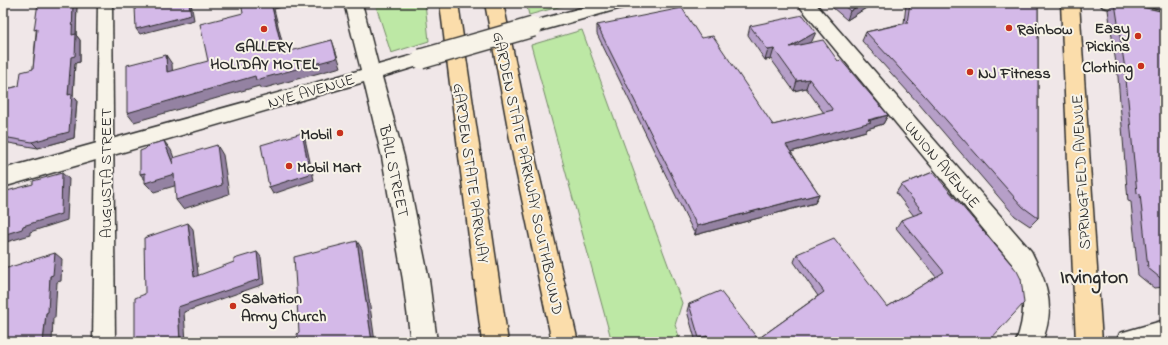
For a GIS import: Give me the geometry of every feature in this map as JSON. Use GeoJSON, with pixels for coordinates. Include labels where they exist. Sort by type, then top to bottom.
{"type":"FeatureCollection","features":[{"type":"Feature","properties":{"kind":"main road","name":"BALL STREET"},"geometry":{"type":"LineString","coordinates":[[353,3],[370,73],[387,132],[402,197],[416,280],[424,342]]}},
{"type":"Feature","properties":{"kind":"main road","name":"GARDEN STATE PARKWAY"},"geometry":{"type":"LineString","coordinates":[[449,3],[495,342]]}},
{"type":"Feature","properties":{"kind":"main road","name":"GARDEN STATE PARKWAY SOUTHBOUND"},"geometry":{"type":"LineString","coordinates":[[494,3],[534,205],[565,342]]}},
{"type":"Feature","properties":{"kind":"main road","name":"NYE AVENUE"},"geometry":{"type":"LineString","coordinates":[[3,178],[619,3]]}},
{"type":"Feature","properties":{"kind":"main road","name":"UNION AVENUE"},"geometry":{"type":"LineString","coordinates":[[806,3],[1022,258],[1035,284],[1037,298],[1035,326],[1029,342]]}},
{"type":"Feature","properties":{"kind":"main road","name":"SPRINGFIELD AVENUE"},"geometry":{"type":"LineString","coordinates":[[1070,3],[1089,342]]}},
{"type":"Feature","properties":{"kind":"main road"},"geometry":{"type":"LineString","coordinates":[[1110,3],[1165,16]]}},
{"type":"Feature","properties":{"kind":"main road"},"geometry":{"type":"LineString","coordinates":[[1129,342],[1165,332]]}},
{"type":"Feature","properties":{"kind":"street","name":"AUGUSTA STREET"},"geometry":{"type":"LineString","coordinates":[[104,342],[105,3]]}},
{"type":"Feature","properties":{"kind":"green space"},"geometry":{"type":"Polygon","coordinates":[[[375,3],[425,3],[429,41],[391,53],[375,3]]]}},
{"type":"Feature","properties":{"kind":"green space"},"geometry":{"type":"Polygon","coordinates":[[[526,3],[573,3],[529,15],[526,3]]]}},
{"type":"Feature","properties":{"kind":"green space"},"geometry":{"type":"Polygon","coordinates":[[[582,30],[682,303],[675,325],[681,342],[612,342],[531,45],[582,30]]]}},
{"type":"Feature","properties":{"kind":"building"},"geometry":{"type":"Polygon","coordinates":[[[38,3],[73,3],[72,35],[76,34],[75,56],[71,57],[68,95],[72,94],[69,132],[32,142],[3,137],[3,90],[19,86],[21,72],[33,69],[37,29],[34,30],[38,3]]]}},
{"type":"Feature","properties":{"kind":"building"},"geometry":{"type":"Polygon","coordinates":[[[139,3],[189,3],[191,15],[136,29],[135,7],[139,6],[139,3]]]}},
{"type":"Feature","properties":{"kind":"building"},"geometry":{"type":"Polygon","coordinates":[[[241,3],[271,3],[283,53],[332,40],[337,58],[256,80],[255,76],[127,113],[127,65],[166,55],[167,72],[208,61],[200,24],[243,13],[241,3]]]}},
{"type":"Feature","properties":{"kind":"building"},"geometry":{"type":"Polygon","coordinates":[[[841,3],[863,3],[850,11],[841,3]]]}},
{"type":"Feature","properties":{"kind":"building"},"geometry":{"type":"Polygon","coordinates":[[[910,3],[1038,3],[1038,218],[1023,207],[866,32],[907,23],[910,3]]]}},
{"type":"Feature","properties":{"kind":"building"},"geometry":{"type":"Polygon","coordinates":[[[1115,3],[1123,3],[1165,12],[1165,281],[1148,268],[1140,194],[1137,193],[1125,69],[1115,3]]]}},
{"type":"Feature","properties":{"kind":"building"},"geometry":{"type":"Polygon","coordinates":[[[682,8],[701,38],[713,36],[773,125],[833,110],[809,79],[797,81],[774,49],[768,50],[750,26],[803,15],[816,32],[790,47],[823,40],[838,61],[841,60],[888,115],[868,120],[871,122],[786,145],[819,194],[697,226],[597,25],[682,8]]]}},
{"type":"Feature","properties":{"kind":"building","name":"Mobil Mart"},"geometry":{"type":"Polygon","coordinates":[[[302,133],[310,174],[269,187],[261,145],[302,133]]]}},
{"type":"Feature","properties":{"kind":"building"},"geometry":{"type":"Polygon","coordinates":[[[164,141],[173,164],[173,158],[217,145],[222,185],[176,200],[174,174],[145,183],[145,173],[140,174],[140,151],[149,145],[164,141]]]}},
{"type":"Feature","properties":{"kind":"building"},"geometry":{"type":"Polygon","coordinates":[[[933,172],[1017,271],[1021,279],[1024,303],[988,342],[712,342],[707,336],[699,338],[689,304],[720,291],[758,339],[824,292],[797,254],[834,238],[887,307],[944,272],[901,220],[923,212],[901,185],[933,172]]]}},
{"type":"Feature","properties":{"kind":"building"},"geometry":{"type":"Polygon","coordinates":[[[62,173],[61,214],[23,226],[22,229],[3,235],[3,192],[33,184],[33,181],[62,173]]]}},
{"type":"Feature","properties":{"kind":"building"},"geometry":{"type":"Polygon","coordinates":[[[188,223],[194,277],[234,262],[234,259],[257,252],[260,279],[178,307],[180,342],[135,342],[135,298],[145,294],[144,238],[188,223]]]}},
{"type":"Feature","properties":{"kind":"building"},"geometry":{"type":"Polygon","coordinates":[[[357,241],[372,342],[298,342],[297,334],[299,332],[294,257],[357,241]]]}},
{"type":"Feature","properties":{"kind":"building"},"geometry":{"type":"Polygon","coordinates":[[[55,253],[53,275],[50,276],[48,312],[46,313],[43,342],[3,342],[4,269],[55,253]]]}},
{"type":"Feature","properties":{"kind":"place","name":"Rainbow"},"geometry":{"type":"Point","coordinates":[1009,28]}},
{"type":"Feature","properties":{"kind":"place","name":"GALLERY HOLIDAY MOTEL"},"geometry":{"type":"Point","coordinates":[264,29]}},
{"type":"Feature","properties":{"kind":"place","name":"Easy Pickins"},"geometry":{"type":"Point","coordinates":[1138,36]}},
{"type":"Feature","properties":{"kind":"place","name":"Clothing"},"geometry":{"type":"Point","coordinates":[1141,66]}},
{"type":"Feature","properties":{"kind":"place","name":"NJ Fitness"},"geometry":{"type":"Point","coordinates":[970,72]}},
{"type":"Feature","properties":{"kind":"place","name":"Mobil"},"geometry":{"type":"Point","coordinates":[340,133]}},
{"type":"Feature","properties":{"kind":"place","name":"Mobil Mart"},"geometry":{"type":"Point","coordinates":[289,166]}},
{"type":"Feature","properties":{"kind":"place","name":"Salvation Army Church"},"geometry":{"type":"Point","coordinates":[233,306]}},
{"type":"Feature","properties":{"kind":"district","name":"Irvington"},"geometry":{"type":"Point","coordinates":[1094,276]}}]}
